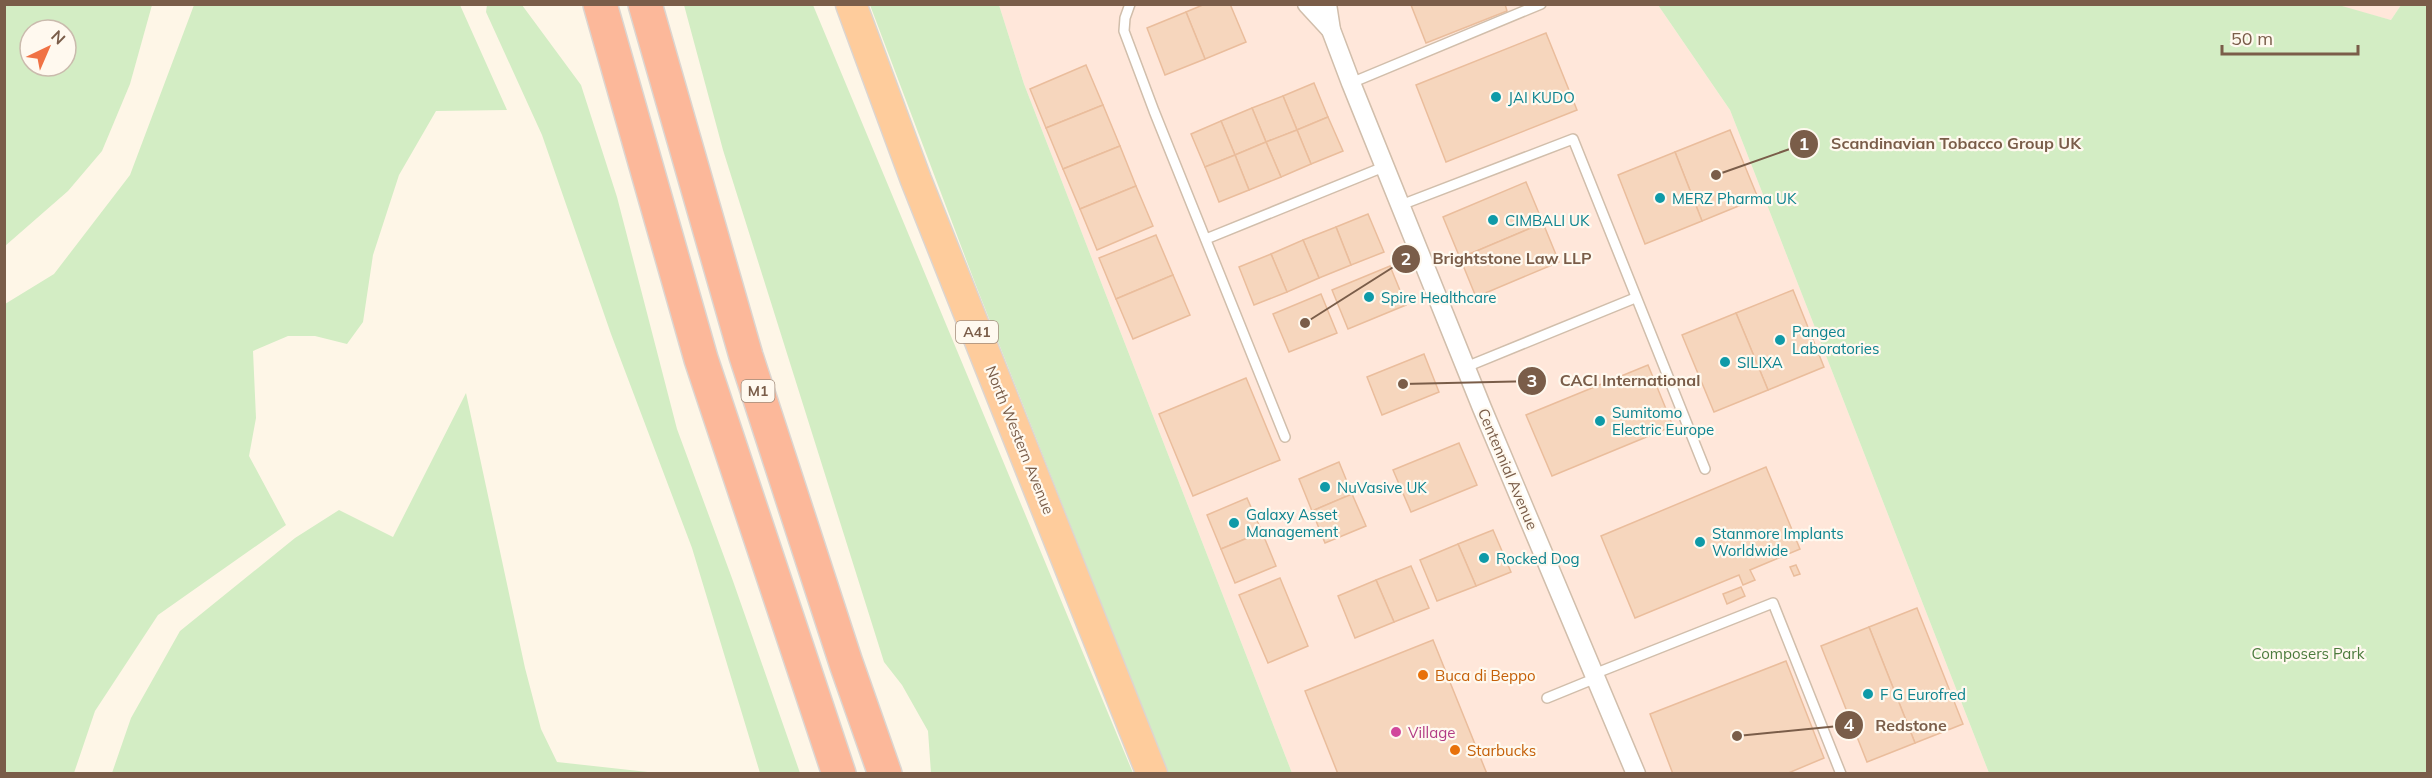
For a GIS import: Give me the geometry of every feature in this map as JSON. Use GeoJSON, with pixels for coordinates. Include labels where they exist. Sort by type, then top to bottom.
{"type":"FeatureCollection","features":[{"type":"Feature","properties":{"kind":"highway"},"geometry":{"type":"LineString","coordinates":[[600,4],[701,359],[839,774]]}},
{"type":"Feature","properties":{"kind":"highway","name":"M1"},"geometry":{"type":"LineString","coordinates":[[645,4],[750,367],[846,663],[885,774]]}},
{"type":"Feature","properties":{"kind":"highway","name":"North Western Avenue"},"geometry":{"type":"LineString","coordinates":[[851,4],[916,180],[1152,774]]}},
{"type":"Feature","properties":{"kind":"street"},"geometry":{"type":"LineString","coordinates":[[1307,4],[1331,30]]}},
{"type":"Feature","properties":{"kind":"street"},"geometry":{"type":"LineString","coordinates":[[1327,4],[1331,30]]}},
{"type":"Feature","properties":{"kind":"street","name":"Centennial Avenue"},"geometry":{"type":"LineString","coordinates":[[1331,30],[1467,367],[1636,774]]}},
{"type":"Feature","properties":{"kind":"lane"},"geometry":{"type":"LineString","coordinates":[[1130,4],[1125,18],[1124,31],[1285,437]]}},
{"type":"Feature","properties":{"kind":"lane"},"geometry":{"type":"LineString","coordinates":[[1351,83],[1541,4]]}},
{"type":"Feature","properties":{"kind":"lane"},"geometry":{"type":"LineString","coordinates":[[1401,206],[1574,139],[1635,298],[1705,469]]}},
{"type":"Feature","properties":{"kind":"lane"},"geometry":{"type":"LineString","coordinates":[[1206,239],[1386,166]]}},
{"type":"Feature","properties":{"kind":"lane"},"geometry":{"type":"LineString","coordinates":[[1467,367],[1635,298]]}},
{"type":"Feature","properties":{"kind":"lane"},"geometry":{"type":"LineString","coordinates":[[1547,698],[1773,603],[1841,774]]}},
{"type":"Feature","properties":{"kind":"shaded area"},"geometry":{"type":"Polygon","coordinates":[[[999,5],[1658,5],[1730,110],[1989,773],[1292,773],[1024,84],[999,5]]]}},
{"type":"Feature","properties":{"kind":"shaded area"},"geometry":{"type":"Polygon","coordinates":[[[2335,5],[2401,5],[2391,20],[2335,5]]]}},
{"type":"Feature","properties":{"kind":"green space"},"geometry":{"type":"Polygon","coordinates":[[[5,4],[152,5],[130,84],[102,151],[68,191],[5,246],[5,4]]]}},
{"type":"Feature","properties":{"kind":"green space","name":"Composers Park"},"geometry":{"type":"Polygon","coordinates":[[[2335,4],[2391,20],[2401,5],[2427,5],[2427,773],[1989,773],[1730,110],[1658,5],[2335,4]]]}},
{"type":"Feature","properties":{"kind":"green space"},"geometry":{"type":"Polygon","coordinates":[[[194,5],[460,5],[507,110],[436,111],[399,175],[373,255],[363,322],[347,344],[315,336],[288,336],[253,351],[256,418],[249,456],[286,525],[158,615],[95,711],[74,773],[5,773],[5,304],[54,274],[130,175],[194,5]]]}},
{"type":"Feature","properties":{"kind":"green space"},"geometry":{"type":"Polygon","coordinates":[[[487,5],[522,5],[581,85],[617,197],[677,429],[800,773],[760,773],[692,548],[611,334],[542,135],[486,12],[487,5]]]}},
{"type":"Feature","properties":{"kind":"green space"},"geometry":{"type":"Polygon","coordinates":[[[684,5],[813,5],[1133,773],[931,773],[928,731],[902,685],[884,662],[723,150],[684,5]]]}},
{"type":"Feature","properties":{"kind":"green space"},"geometry":{"type":"Polygon","coordinates":[[[870,5],[999,5],[1024,84],[1292,773],[1168,773],[975,283],[870,5]]]}},
{"type":"Feature","properties":{"kind":"green space"},"geometry":{"type":"Polygon","coordinates":[[[466,393],[525,668],[541,729],[557,762],[657,773],[112,773],[131,718],[180,631],[295,538],[339,510],[393,537],[466,393]]]}},
{"type":"Feature","properties":{"kind":"building"},"geometry":{"type":"Polygon","coordinates":[[[1205,4],[1230,4],[1246,42],[1205,59],[1186,12],[1205,4]]]}},
{"type":"Feature","properties":{"kind":"building"},"geometry":{"type":"Polygon","coordinates":[[[1505,4],[1507,11],[1426,43],[1411,5],[1505,4]]]}},
{"type":"Feature","properties":{"kind":"building"},"geometry":{"type":"Polygon","coordinates":[[[1186,12],[1205,59],[1165,75],[1147,28],[1186,12]]]}},
{"type":"Feature","properties":{"kind":"building","name":"JAI KUDO"},"geometry":{"type":"Polygon","coordinates":[[[1546,33],[1577,110],[1446,162],[1416,85],[1546,33]]]}},
{"type":"Feature","properties":{"kind":"building"},"geometry":{"type":"Polygon","coordinates":[[[1086,65],[1103,105],[1046,128],[1030,89],[1086,65]]]}},
{"type":"Feature","properties":{"kind":"building"},"geometry":{"type":"Polygon","coordinates":[[[1314,83],[1328,117],[1297,130],[1283,96],[1314,83]]]}},
{"type":"Feature","properties":{"kind":"building"},"geometry":{"type":"Polygon","coordinates":[[[1283,96],[1297,130],[1266,142],[1252,108],[1283,96]]]}},
{"type":"Feature","properties":{"kind":"building"},"geometry":{"type":"Polygon","coordinates":[[[1103,105],[1120,146],[1063,169],[1046,128],[1103,105]]]}},
{"type":"Feature","properties":{"kind":"building"},"geometry":{"type":"Polygon","coordinates":[[[1252,108],[1266,142],[1235,155],[1221,121],[1252,108]]]}},
{"type":"Feature","properties":{"kind":"building"},"geometry":{"type":"Polygon","coordinates":[[[1328,117],[1343,151],[1311,164],[1297,130],[1328,117]]]}},
{"type":"Feature","properties":{"kind":"building"},"geometry":{"type":"Polygon","coordinates":[[[1221,121],[1235,155],[1205,167],[1191,134],[1221,121]]]}},
{"type":"Feature","properties":{"kind":"building"},"geometry":{"type":"Polygon","coordinates":[[[1297,130],[1311,164],[1281,177],[1266,142],[1297,130]]]}},
{"type":"Feature","properties":{"kind":"building"},"geometry":{"type":"Polygon","coordinates":[[[1730,130],[1758,198],[1702,221],[1675,152],[1730,130]]]}},
{"type":"Feature","properties":{"kind":"building"},"geometry":{"type":"Polygon","coordinates":[[[1266,142],[1281,177],[1249,190],[1235,155],[1266,142]]]}},
{"type":"Feature","properties":{"kind":"building"},"geometry":{"type":"Polygon","coordinates":[[[1120,146],[1136,186],[1080,209],[1063,169],[1120,146]]]}},
{"type":"Feature","properties":{"kind":"building","name":"MERZ Pharma UK"},"geometry":{"type":"Polygon","coordinates":[[[1675,152],[1702,221],[1645,244],[1618,175],[1675,152]]]}},
{"type":"Feature","properties":{"kind":"building"},"geometry":{"type":"Polygon","coordinates":[[[1235,155],[1249,190],[1219,202],[1205,167],[1235,155]]]}},
{"type":"Feature","properties":{"kind":"building","name":"CIMBALI UK"},"geometry":{"type":"Polygon","coordinates":[[[1526,182],[1543,223],[1460,258],[1443,217],[1526,182]]]}},
{"type":"Feature","properties":{"kind":"building"},"geometry":{"type":"Polygon","coordinates":[[[1136,186],[1153,226],[1097,250],[1080,209],[1136,186]]]}},
{"type":"Feature","properties":{"kind":"building"},"geometry":{"type":"Polygon","coordinates":[[[1368,214],[1384,252],[1351,265],[1336,227],[1368,214]]]}},
{"type":"Feature","properties":{"kind":"building"},"geometry":{"type":"Polygon","coordinates":[[[1543,223],[1559,262],[1476,297],[1460,258],[1543,223]]]}},
{"type":"Feature","properties":{"kind":"building"},"geometry":{"type":"Polygon","coordinates":[[[1336,227],[1351,265],[1319,278],[1303,240],[1336,227]]]}},
{"type":"Feature","properties":{"kind":"building"},"geometry":{"type":"Polygon","coordinates":[[[1156,235],[1173,275],[1116,299],[1099,258],[1156,235]]]}},
{"type":"Feature","properties":{"kind":"building"},"geometry":{"type":"Polygon","coordinates":[[[1303,240],[1319,278],[1287,292],[1271,254],[1303,240]]]}},
{"type":"Feature","properties":{"kind":"building"},"geometry":{"type":"Polygon","coordinates":[[[1271,254],[1287,292],[1254,305],[1239,267],[1271,254]]]}},
{"type":"Feature","properties":{"kind":"building","name":"Spire Healthcare"},"geometry":{"type":"Polygon","coordinates":[[[1390,266],[1406,305],[1348,329],[1332,290],[1390,266]]]}},
{"type":"Feature","properties":{"kind":"building"},"geometry":{"type":"Polygon","coordinates":[[[1173,275],[1190,315],[1133,339],[1116,299],[1173,275]]]}},
{"type":"Feature","properties":{"kind":"building","name":"Pangea Laboratories"},"geometry":{"type":"Polygon","coordinates":[[[1793,290],[1824,367],[1768,390],[1736,313],[1793,290]]]}},
{"type":"Feature","properties":{"kind":"building"},"geometry":{"type":"Polygon","coordinates":[[[1321,294],[1337,333],[1289,352],[1273,314],[1321,294]]]}},
{"type":"Feature","properties":{"kind":"building","name":"SILIXA"},"geometry":{"type":"Polygon","coordinates":[[[1736,313],[1768,390],[1714,412],[1682,335],[1736,313]]]}},
{"type":"Feature","properties":{"kind":"building"},"geometry":{"type":"Polygon","coordinates":[[[1424,354],[1439,392],[1382,415],[1367,377],[1424,354]]]}},
{"type":"Feature","properties":{"kind":"building","name":"Sumitomo Electric Europe"},"geometry":{"type":"Polygon","coordinates":[[[1648,365],[1673,426],[1552,476],[1526,415],[1648,365]]]}},
{"type":"Feature","properties":{"kind":"building"},"geometry":{"type":"Polygon","coordinates":[[[1246,378],[1280,460],[1193,496],[1159,414],[1246,378]]]}},
{"type":"Feature","properties":{"kind":"building"},"geometry":{"type":"Polygon","coordinates":[[[1459,443],[1477,485],[1411,512],[1393,470],[1459,443]]]}},
{"type":"Feature","properties":{"kind":"building","name":"NuVasive UK"},"geometry":{"type":"Polygon","coordinates":[[[1339,462],[1352,494],[1312,511],[1299,479],[1339,462]]]}},
{"type":"Feature","properties":{"kind":"building","name":"Stanmore Implants Worldwide"},"geometry":{"type":"Polygon","coordinates":[[[1766,467],[1800,549],[1750,570],[1755,580],[1743,585],[1739,575],[1635,618],[1601,536],[1766,467]]]}},
{"type":"Feature","properties":{"kind":"building"},"geometry":{"type":"Polygon","coordinates":[[[1352,494],[1366,526],[1325,543],[1312,511],[1352,494]]]}},
{"type":"Feature","properties":{"kind":"building","name":"Galaxy Asset Management"},"geometry":{"type":"Polygon","coordinates":[[[1247,498],[1262,532],[1221,549],[1207,515],[1247,498]]]}},
{"type":"Feature","properties":{"kind":"building","name":"Rocked Dog"},"geometry":{"type":"Polygon","coordinates":[[[1493,530],[1511,572],[1476,586],[1458,544],[1493,530]]]}},
{"type":"Feature","properties":{"kind":"building"},"geometry":{"type":"Polygon","coordinates":[[[1262,532],[1276,566],[1235,583],[1221,549],[1262,532]]]}},
{"type":"Feature","properties":{"kind":"building"},"geometry":{"type":"Polygon","coordinates":[[[1458,544],[1476,586],[1437,601],[1420,560],[1458,544]]]}},
{"type":"Feature","properties":{"kind":"building"},"geometry":{"type":"Polygon","coordinates":[[[1796,565],[1800,574],[1794,576],[1790,567],[1796,565]]]}},
{"type":"Feature","properties":{"kind":"building"},"geometry":{"type":"Polygon","coordinates":[[[1411,566],[1429,608],[1394,622],[1376,580],[1411,566]]]}},
{"type":"Feature","properties":{"kind":"building"},"geometry":{"type":"Polygon","coordinates":[[[1280,578],[1308,646],[1268,663],[1239,595],[1280,578]]]}},
{"type":"Feature","properties":{"kind":"building"},"geometry":{"type":"Polygon","coordinates":[[[1376,580],[1394,622],[1355,638],[1338,596],[1376,580]]]}},
{"type":"Feature","properties":{"kind":"building"},"geometry":{"type":"Polygon","coordinates":[[[1741,587],[1745,596],[1727,604],[1723,594],[1741,587]]]}},
{"type":"Feature","properties":{"kind":"building"},"geometry":{"type":"Polygon","coordinates":[[[1917,608],[1963,724],[1915,743],[1869,627],[1917,608]]]}},
{"type":"Feature","properties":{"kind":"building","name":"F G Eurofred"},"geometry":{"type":"Polygon","coordinates":[[[1869,627],[1915,743],[1867,762],[1821,646],[1869,627]]]}},
{"type":"Feature","properties":{"kind":"building","name":"Village"},"geometry":{"type":"Polygon","coordinates":[[[1433,640],[1487,774],[1338,774],[1305,691],[1433,640]]]}},
{"type":"Feature","properties":{"kind":"building"},"geometry":{"type":"Polygon","coordinates":[[[1786,661],[1824,758],[1786,774],[1673,774],[1650,714],[1786,661]]]}},
{"type":"Feature","properties":{"kind":"place","name":"JAI KUDO"},"geometry":{"type":"Point","coordinates":[1496,97]}},
{"type":"Feature","properties":{"kind":"place","name":"Scandinavian Tobacco Group UK"},"geometry":{"type":"Point","coordinates":[1716,175]}},
{"type":"Feature","properties":{"kind":"place","name":"MERZ Pharma UK"},"geometry":{"type":"Point","coordinates":[1660,198]}},
{"type":"Feature","properties":{"kind":"place","name":"CIMBALI UK"},"geometry":{"type":"Point","coordinates":[1493,220]}},
{"type":"Feature","properties":{"kind":"place","name":"Spire Healthcare"},"geometry":{"type":"Point","coordinates":[1369,297]}},
{"type":"Feature","properties":{"kind":"place","name":"Brightstone Law LLP"},"geometry":{"type":"Point","coordinates":[1305,323]}},
{"type":"Feature","properties":{"kind":"place","name":"Pangea Laboratories"},"geometry":{"type":"Point","coordinates":[1780,340]}},
{"type":"Feature","properties":{"kind":"place","name":"SILIXA"},"geometry":{"type":"Point","coordinates":[1725,362]}},
{"type":"Feature","properties":{"kind":"place","name":"CACI International"},"geometry":{"type":"Point","coordinates":[1403,384]}},
{"type":"Feature","properties":{"kind":"place","name":"Sumitomo Electric Europe"},"geometry":{"type":"Point","coordinates":[1600,421]}},
{"type":"Feature","properties":{"kind":"place","name":"NuVasive UK"},"geometry":{"type":"Point","coordinates":[1325,487]}},
{"type":"Feature","properties":{"kind":"place","name":"Galaxy Asset Management"},"geometry":{"type":"Point","coordinates":[1234,523]}},
{"type":"Feature","properties":{"kind":"place","name":"Stanmore Implants Worldwide"},"geometry":{"type":"Point","coordinates":[1700,542]}},
{"type":"Feature","properties":{"kind":"place","name":"Rocked Dog"},"geometry":{"type":"Point","coordinates":[1484,558]}},
{"type":"Feature","properties":{"kind":"place","name":"Buca di Beppo"},"geometry":{"type":"Point","coordinates":[1423,675]}},
{"type":"Feature","properties":{"kind":"place","name":"F G Eurofred"},"geometry":{"type":"Point","coordinates":[1868,694]}},
{"type":"Feature","properties":{"kind":"place","name":"Village"},"geometry":{"type":"Point","coordinates":[1396,732]}},
{"type":"Feature","properties":{"kind":"place","name":"Redstone"},"geometry":{"type":"Point","coordinates":[1737,736]}},
{"type":"Feature","properties":{"kind":"place","name":"Starbucks"},"geometry":{"type":"Point","coordinates":[1455,750]}}]}
